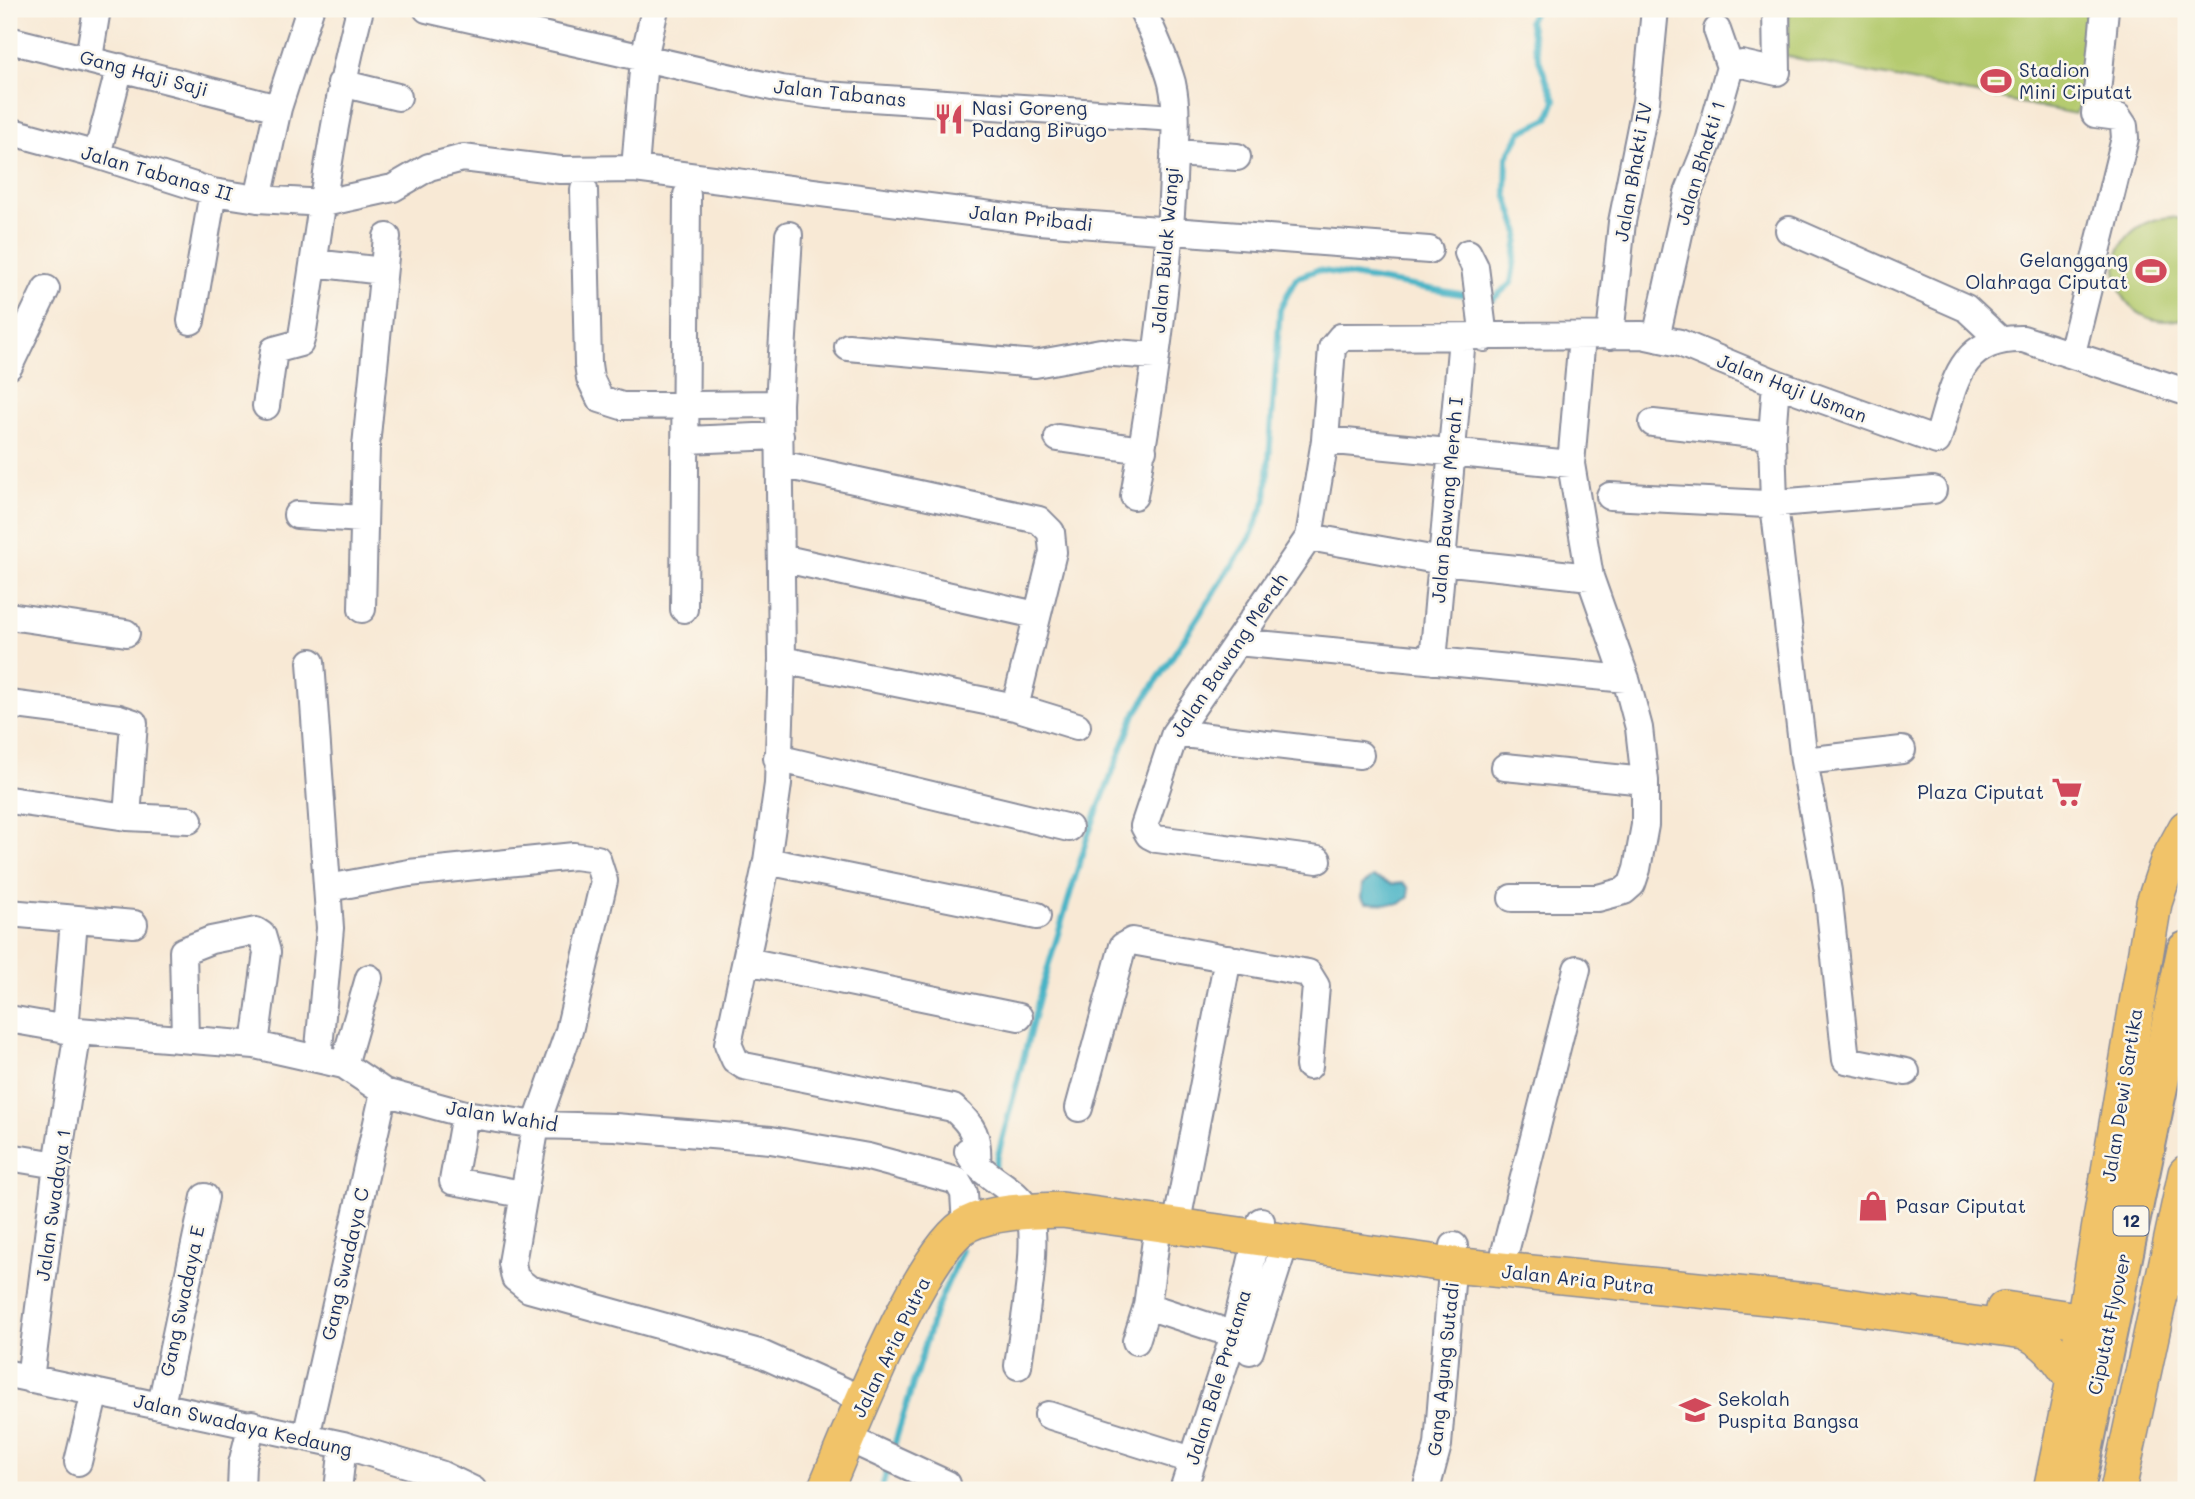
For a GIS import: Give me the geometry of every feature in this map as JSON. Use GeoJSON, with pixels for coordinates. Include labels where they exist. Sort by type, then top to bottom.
{"type":"FeatureCollection","features":[{"type":"Feature","properties":{"kind":"highway","name":"Ciputat Flyover"},"geometry":{"type":"LineString","coordinates":[[2075,1490],[2186,951]]}},
{"type":"Feature","properties":{"kind":"highway","name":"Ciputat Flyover"},"geometry":{"type":"LineString","coordinates":[[2096,1490],[2186,1076]]}},
{"type":"Feature","properties":{"kind":"main road","name":"Jalan Dewi Sartika"},"geometry":{"type":"LineString","coordinates":[[2051,1490],[2074,1380],[2154,903],[2177,857],[2186,828]]}},
{"type":"Feature","properties":{"kind":"main road"},"geometry":{"type":"LineString","coordinates":[[2118,1490],[2174,1282],[2186,1173]]}},
{"type":"Feature","properties":{"kind":"main road","name":"Jalan Aria Putra"},"geometry":{"type":"LineString","coordinates":[[825,1490],[901,1318],[952,1236],[973,1223],[1028,1211],[1062,1210],[1089,1198],[1111,1197],[1171,1221],[1268,1235],[2084,1321]]}},
{"type":"Feature","properties":{"kind":"main road","name":"Jalan Aria Putra"},"geometry":{"type":"LineString","coordinates":[[1454,1256],[1505,1252],[1881,1301],[2024,1331],[2039,1338],[2055,1352],[2074,1380]]}},
{"type":"Feature","properties":{"kind":"street"},"geometry":{"type":"LineString","coordinates":[[89,58],[97,9]]}},
{"type":"Feature","properties":{"kind":"street"},"geometry":{"type":"LineString","coordinates":[[258,199],[278,108],[310,9]]}},
{"type":"Feature","properties":{"kind":"street"},"geometry":{"type":"LineString","coordinates":[[266,406],[274,350],[300,343],[302,336],[341,83],[360,9]]}},
{"type":"Feature","properties":{"kind":"street","name":"Jalan Tabanas"},"geometry":{"type":"LineString","coordinates":[[428,9],[781,89],[826,95],[1175,118]]}},
{"type":"Feature","properties":{"kind":"street"},"geometry":{"type":"LineString","coordinates":[[635,169],[644,58],[655,9]]}},
{"type":"Feature","properties":{"kind":"street","name":"Jalan Bulak Wangi"},"geometry":{"type":"LineString","coordinates":[[1134,496],[1143,450],[1171,230],[1175,118],[1172,85],[1142,9]]}},
{"type":"Feature","properties":{"kind":"street","name":"Jalan Bhakti IV"},"geometry":{"type":"LineString","coordinates":[[1611,336],[1622,222],[1646,102],[1655,9]]}},
{"type":"Feature","properties":{"kind":"street"},"geometry":{"type":"LineString","coordinates":[[1717,30],[1730,67],[1742,64],[1777,72],[1776,9]]}},
{"type":"Feature","properties":{"kind":"street"},"geometry":{"type":"LineString","coordinates":[[2072,353],[2125,138],[2124,126],[2119,117],[2095,114],[2105,9]]}},
{"type":"Feature","properties":{"kind":"street","name":"Gang Haji Saji"},"geometry":{"type":"LineString","coordinates":[[9,40],[89,58],[278,108]]}},
{"type":"Feature","properties":{"kind":"street"},"geometry":{"type":"LineString","coordinates":[[97,155],[120,67]]}},
{"type":"Feature","properties":{"kind":"street","name":"Jalan Bhakti 1"},"geometry":{"type":"LineString","coordinates":[[1657,338],[1688,192],[1709,141],[1730,67]]}},
{"type":"Feature","properties":{"kind":"street"},"geometry":{"type":"LineString","coordinates":[[341,83],[398,97]]}},
{"type":"Feature","properties":{"kind":"street","name":"Jalan Tabanas II"},"geometry":{"type":"LineString","coordinates":[[9,131],[97,155],[212,192],[258,199],[324,203],[393,188],[429,167],[463,158],[560,170],[635,169]]}},
{"type":"Feature","properties":{"kind":"street"},"geometry":{"type":"LineString","coordinates":[[1174,153],[1237,157]]}},
{"type":"Feature","properties":{"kind":"street","name":"Jalan Pribadi"},"geometry":{"type":"LineString","coordinates":[[635,169],[1039,221],[1429,250]]}},
{"type":"Feature","properties":{"kind":"street"},"geometry":{"type":"LineString","coordinates":[[584,190],[588,364],[596,394],[606,403],[622,405],[779,404]]}},
{"type":"Feature","properties":{"kind":"street"},"geometry":{"type":"LineString","coordinates":[[191,321],[212,192]]}},
{"type":"Feature","properties":{"kind":"street"},"geometry":{"type":"LineString","coordinates":[[684,609],[687,195]]}},
{"type":"Feature","properties":{"kind":"street"},"geometry":{"type":"LineString","coordinates":[[1789,230],[1966,308],[1997,338],[2023,339],[2072,353],[2186,392]]}},
{"type":"Feature","properties":{"kind":"street"},"geometry":{"type":"LineString","coordinates":[[789,235],[779,404],[782,660],[778,784],[747,961],[728,1044],[735,1060],[744,1066],[954,1108],[961,1115],[967,1148],[977,1165],[1004,1184],[1028,1211],[1032,1246],[1018,1366]]}},
{"type":"Feature","properties":{"kind":"street"},"geometry":{"type":"LineString","coordinates":[[362,608],[366,446],[387,237]]}},
{"type":"Feature","properties":{"kind":"street"},"geometry":{"type":"LineString","coordinates":[[1468,253],[1475,267],[1473,338]]}},
{"type":"Feature","properties":{"kind":"street"},"geometry":{"type":"LineString","coordinates":[[314,263],[383,271]]}},
{"type":"Feature","properties":{"kind":"street"},"geometry":{"type":"LineString","coordinates":[[9,366],[46,289]]}},
{"type":"Feature","properties":{"kind":"street","name":"Jalan Haji Usman"},"geometry":{"type":"LineString","coordinates":[[1332,348],[1346,334],[1473,338],[1657,338],[1680,343],[1776,383],[1937,441],[1964,363],[1997,338]]}},
{"type":"Feature","properties":{"kind":"street"},"geometry":{"type":"LineString","coordinates":[[1512,898],[1598,898],[1624,891],[1632,884],[1645,825],[1645,781],[1639,728],[1626,679],[1590,577],[1571,464],[1582,336]]}},
{"type":"Feature","properties":{"kind":"street","name":"Jalan Bawang Merah I"},"geometry":{"type":"LineString","coordinates":[[1433,661],[1451,453],[1473,338]]}},
{"type":"Feature","properties":{"kind":"street"},"geometry":{"type":"LineString","coordinates":[[848,347],[1035,364],[1101,352],[1155,356]]}},
{"type":"Feature","properties":{"kind":"street","name":"Jalan Bawang Merah"},"geometry":{"type":"LineString","coordinates":[[1318,860],[1149,835],[1145,829],[1145,818],[1174,733],[1309,537],[1325,440],[1332,348]]}},
{"type":"Feature","properties":{"kind":"street"},"geometry":{"type":"LineString","coordinates":[[1776,383],[1772,436],[1774,504],[1804,761],[1828,891],[1846,1060],[1906,1072]]}},
{"type":"Feature","properties":{"kind":"street"},"geometry":{"type":"LineString","coordinates":[[1653,423],[1772,436]]}},
{"type":"Feature","properties":{"kind":"street"},"geometry":{"type":"LineString","coordinates":[[687,440],[780,436]]}},
{"type":"Feature","properties":{"kind":"street"},"geometry":{"type":"LineString","coordinates":[[1058,438],[1143,450]]}},
{"type":"Feature","properties":{"kind":"street"},"geometry":{"type":"LineString","coordinates":[[1325,440],[1571,464]]}},
{"type":"Feature","properties":{"kind":"street"},"geometry":{"type":"LineString","coordinates":[[780,464],[1040,520],[1051,532],[1052,552],[1016,707]]}},
{"type":"Feature","properties":{"kind":"street"},"geometry":{"type":"LineString","coordinates":[[1610,496],[1774,504],[1933,490]]}},
{"type":"Feature","properties":{"kind":"street"},"geometry":{"type":"LineString","coordinates":[[297,515],[364,519]]}},
{"type":"Feature","properties":{"kind":"street"},"geometry":{"type":"LineString","coordinates":[[1309,537],[1441,561],[1590,577]]}},
{"type":"Feature","properties":{"kind":"street"},"geometry":{"type":"LineString","coordinates":[[781,558],[1036,615]]}},
{"type":"Feature","properties":{"kind":"street"},"geometry":{"type":"LineString","coordinates":[[9,616],[126,633]]}},
{"type":"Feature","properties":{"kind":"street"},"geometry":{"type":"LineString","coordinates":[[1237,642],[1626,679]]}},
{"type":"Feature","properties":{"kind":"street"},"geometry":{"type":"LineString","coordinates":[[782,660],[1016,707],[1077,726]]}},
{"type":"Feature","properties":{"kind":"street"},"geometry":{"type":"LineString","coordinates":[[311,662],[328,888],[327,989],[318,1059]]}},
{"type":"Feature","properties":{"kind":"street"},"geometry":{"type":"LineString","coordinates":[[9,704],[119,718],[134,723],[127,817]]}},
{"type":"Feature","properties":{"kind":"street"},"geometry":{"type":"LineString","coordinates":[[1174,733],[1360,755]]}},
{"type":"Feature","properties":{"kind":"street"},"geometry":{"type":"LineString","coordinates":[[1804,761],[1902,750]]}},
{"type":"Feature","properties":{"kind":"street"},"geometry":{"type":"LineString","coordinates":[[777,758],[1069,828]]}},
{"type":"Feature","properties":{"kind":"street"},"geometry":{"type":"LineString","coordinates":[[1505,767],[1645,781]]}},
{"type":"Feature","properties":{"kind":"street"},"geometry":{"type":"LineString","coordinates":[[9,800],[127,817],[189,820]]}},
{"type":"Feature","properties":{"kind":"street"},"geometry":{"type":"LineString","coordinates":[[328,888],[409,873],[574,856],[597,859],[604,881],[569,1031],[536,1125],[512,1263],[515,1278],[520,1284],[759,1353],[864,1400]]}},
{"type":"Feature","properties":{"kind":"street"},"geometry":{"type":"LineString","coordinates":[[766,861],[1037,916]]}},
{"type":"Feature","properties":{"kind":"street"},"geometry":{"type":"LineString","coordinates":[[9,912],[74,920],[134,923]]}},
{"type":"Feature","properties":{"kind":"street","name":"Jalan Swadaya 1"},"geometry":{"type":"LineString","coordinates":[[19,1377],[57,1164],[72,1031],[74,920]]}},
{"type":"Feature","properties":{"kind":"street"},"geometry":{"type":"LineString","coordinates":[[185,1039],[183,951],[211,940],[256,931],[266,943],[267,952],[255,1045]]}},
{"type":"Feature","properties":{"kind":"street"},"geometry":{"type":"LineString","coordinates":[[1079,1108],[1123,946],[1132,941],[1303,971],[1311,976],[1316,986],[1309,1066]]}},
{"type":"Feature","properties":{"kind":"street"},"geometry":{"type":"LineString","coordinates":[[1136,1341],[1171,1221],[1228,958]]}},
{"type":"Feature","properties":{"kind":"street"},"geometry":{"type":"LineString","coordinates":[[747,961],[1019,1017]]}},
{"type":"Feature","properties":{"kind":"street"},"geometry":{"type":"LineString","coordinates":[[1505,1252],[1577,969]]}},
{"type":"Feature","properties":{"kind":"street"},"geometry":{"type":"LineString","coordinates":[[344,1065],[369,978]]}},
{"type":"Feature","properties":{"kind":"street","name":"Jalan Wahid"},"geometry":{"type":"LineString","coordinates":[[9,1019],[72,1031],[255,1045],[344,1065],[384,1092],[465,1114],[536,1125],[615,1127],[771,1140],[868,1157],[957,1181],[964,1192],[973,1223]]}},
{"type":"Feature","properties":{"kind":"street","name":"Gang Swadaya C"},"geometry":{"type":"LineString","coordinates":[[306,1437],[384,1092]]}},
{"type":"Feature","properties":{"kind":"street"},"geometry":{"type":"LineString","coordinates":[[465,1114],[453,1181],[522,1194]]}},
{"type":"Feature","properties":{"kind":"street"},"geometry":{"type":"LineString","coordinates":[[9,1157],[57,1164]]}},
{"type":"Feature","properties":{"kind":"street","name":"Gang Swadaya E"},"geometry":{"type":"LineString","coordinates":[[161,1405],[205,1197]]}},
{"type":"Feature","properties":{"kind":"street"},"geometry":{"type":"LineString","coordinates":[[1250,1351],[1268,1235]]}},
{"type":"Feature","properties":{"kind":"street","name":"Jalan Bale Pratama"},"geometry":{"type":"LineString","coordinates":[[1182,1490],[1268,1235]]}},
{"type":"Feature","properties":{"kind":"street","name":"Gang Agung Sutadi"},"geometry":{"type":"LineString","coordinates":[[1426,1490],[1438,1445],[1454,1256]]}},
{"type":"Feature","properties":{"kind":"street"},"geometry":{"type":"LineString","coordinates":[[1147,1306],[1217,1329]]}},
{"type":"Feature","properties":{"kind":"street","name":"Jalan Swadaya Kedaung"},"geometry":{"type":"LineString","coordinates":[[19,1377],[343,1445],[437,1482],[473,1490]]}},
{"type":"Feature","properties":{"kind":"street"},"geometry":{"type":"LineString","coordinates":[[78,1462],[95,1392]]}},
{"type":"Feature","properties":{"kind":"street"},"geometry":{"type":"LineString","coordinates":[[1048,1415],[1192,1460]]}},
{"type":"Feature","properties":{"kind":"street"},"geometry":{"type":"LineString","coordinates":[[241,1490],[242,1464],[252,1424]]}},
{"type":"Feature","properties":{"kind":"street"},"geometry":{"type":"LineString","coordinates":[[847,1438],[947,1484]]}},
{"type":"Feature","properties":{"kind":"street"},"geometry":{"type":"LineString","coordinates":[[338,1490],[343,1470],[343,1445]]}},
{"type":"Feature","properties":{"kind":"green space","name":"Stadion Mini Ciputat"},"geometry":{"type":"Polygon","coordinates":[[[1790,9],[2096,9],[2081,105],[2075,114],[1785,56],[1790,9]]]}},
{"type":"Feature","properties":{"kind":"green space","name":"Gelanggang Olahraga Ciputat"},"geometry":{"type":"Polygon","coordinates":[[[2171,217],[2186,220],[2186,318],[2160,321],[2139,313],[2124,298],[2117,279],[2117,258],[2126,239],[2144,224],[2171,217]]]}},
{"type":"Feature","properties":{"kind":"water"},"geometry":{"type":"Polygon","coordinates":[[[1373,877],[1392,884],[1403,883],[1408,887],[1409,897],[1400,904],[1366,903],[1361,898],[1362,885],[1373,877]]]}},
{"type":"Feature","properties":{"kind":"waterway"},"geometry":{"type":"LineString","coordinates":[[1493,299],[1511,283],[1519,233],[1506,194],[1507,157],[1521,132],[1548,119],[1555,100],[1539,61],[1531,31],[1529,20],[1536,9]]}},
{"type":"Feature","properties":{"kind":"waterway"},"geometry":{"type":"LineString","coordinates":[[995,1167],[1040,994],[1087,838],[1135,714],[1251,536],[1266,499],[1280,309],[1296,278],[1317,270],[1472,296]]}},
{"type":"Feature","properties":{"kind":"waterway"},"geometry":{"type":"LineString","coordinates":[[893,1449],[935,1312],[962,1250]]}},
{"type":"Feature","properties":{"kind":"waterway"},"geometry":{"type":"LineString","coordinates":[[881,1490],[889,1465]]}},
{"type":"Feature","properties":{"kind":"place","name":"Stadion Mini Ciputat"},"geometry":{"type":"Point","coordinates":[1996,81]}},
{"type":"Feature","properties":{"kind":"place","name":"Nasi Goreng Padang Birugo"},"geometry":{"type":"Point","coordinates":[949,119]}},
{"type":"Feature","properties":{"kind":"place","name":"Gelanggang Olahraga Ciputat"},"geometry":{"type":"Point","coordinates":[2151,271]}},
{"type":"Feature","properties":{"kind":"place","name":"Plaza Ciputat"},"geometry":{"type":"Point","coordinates":[2067,792]}},
{"type":"Feature","properties":{"kind":"place","name":"Pasar Ciputat"},"geometry":{"type":"Point","coordinates":[1873,1206]}},
{"type":"Feature","properties":{"kind":"place","name":"Sekolah Puspita Bangsa"},"geometry":{"type":"Point","coordinates":[1695,1410]}}]}
